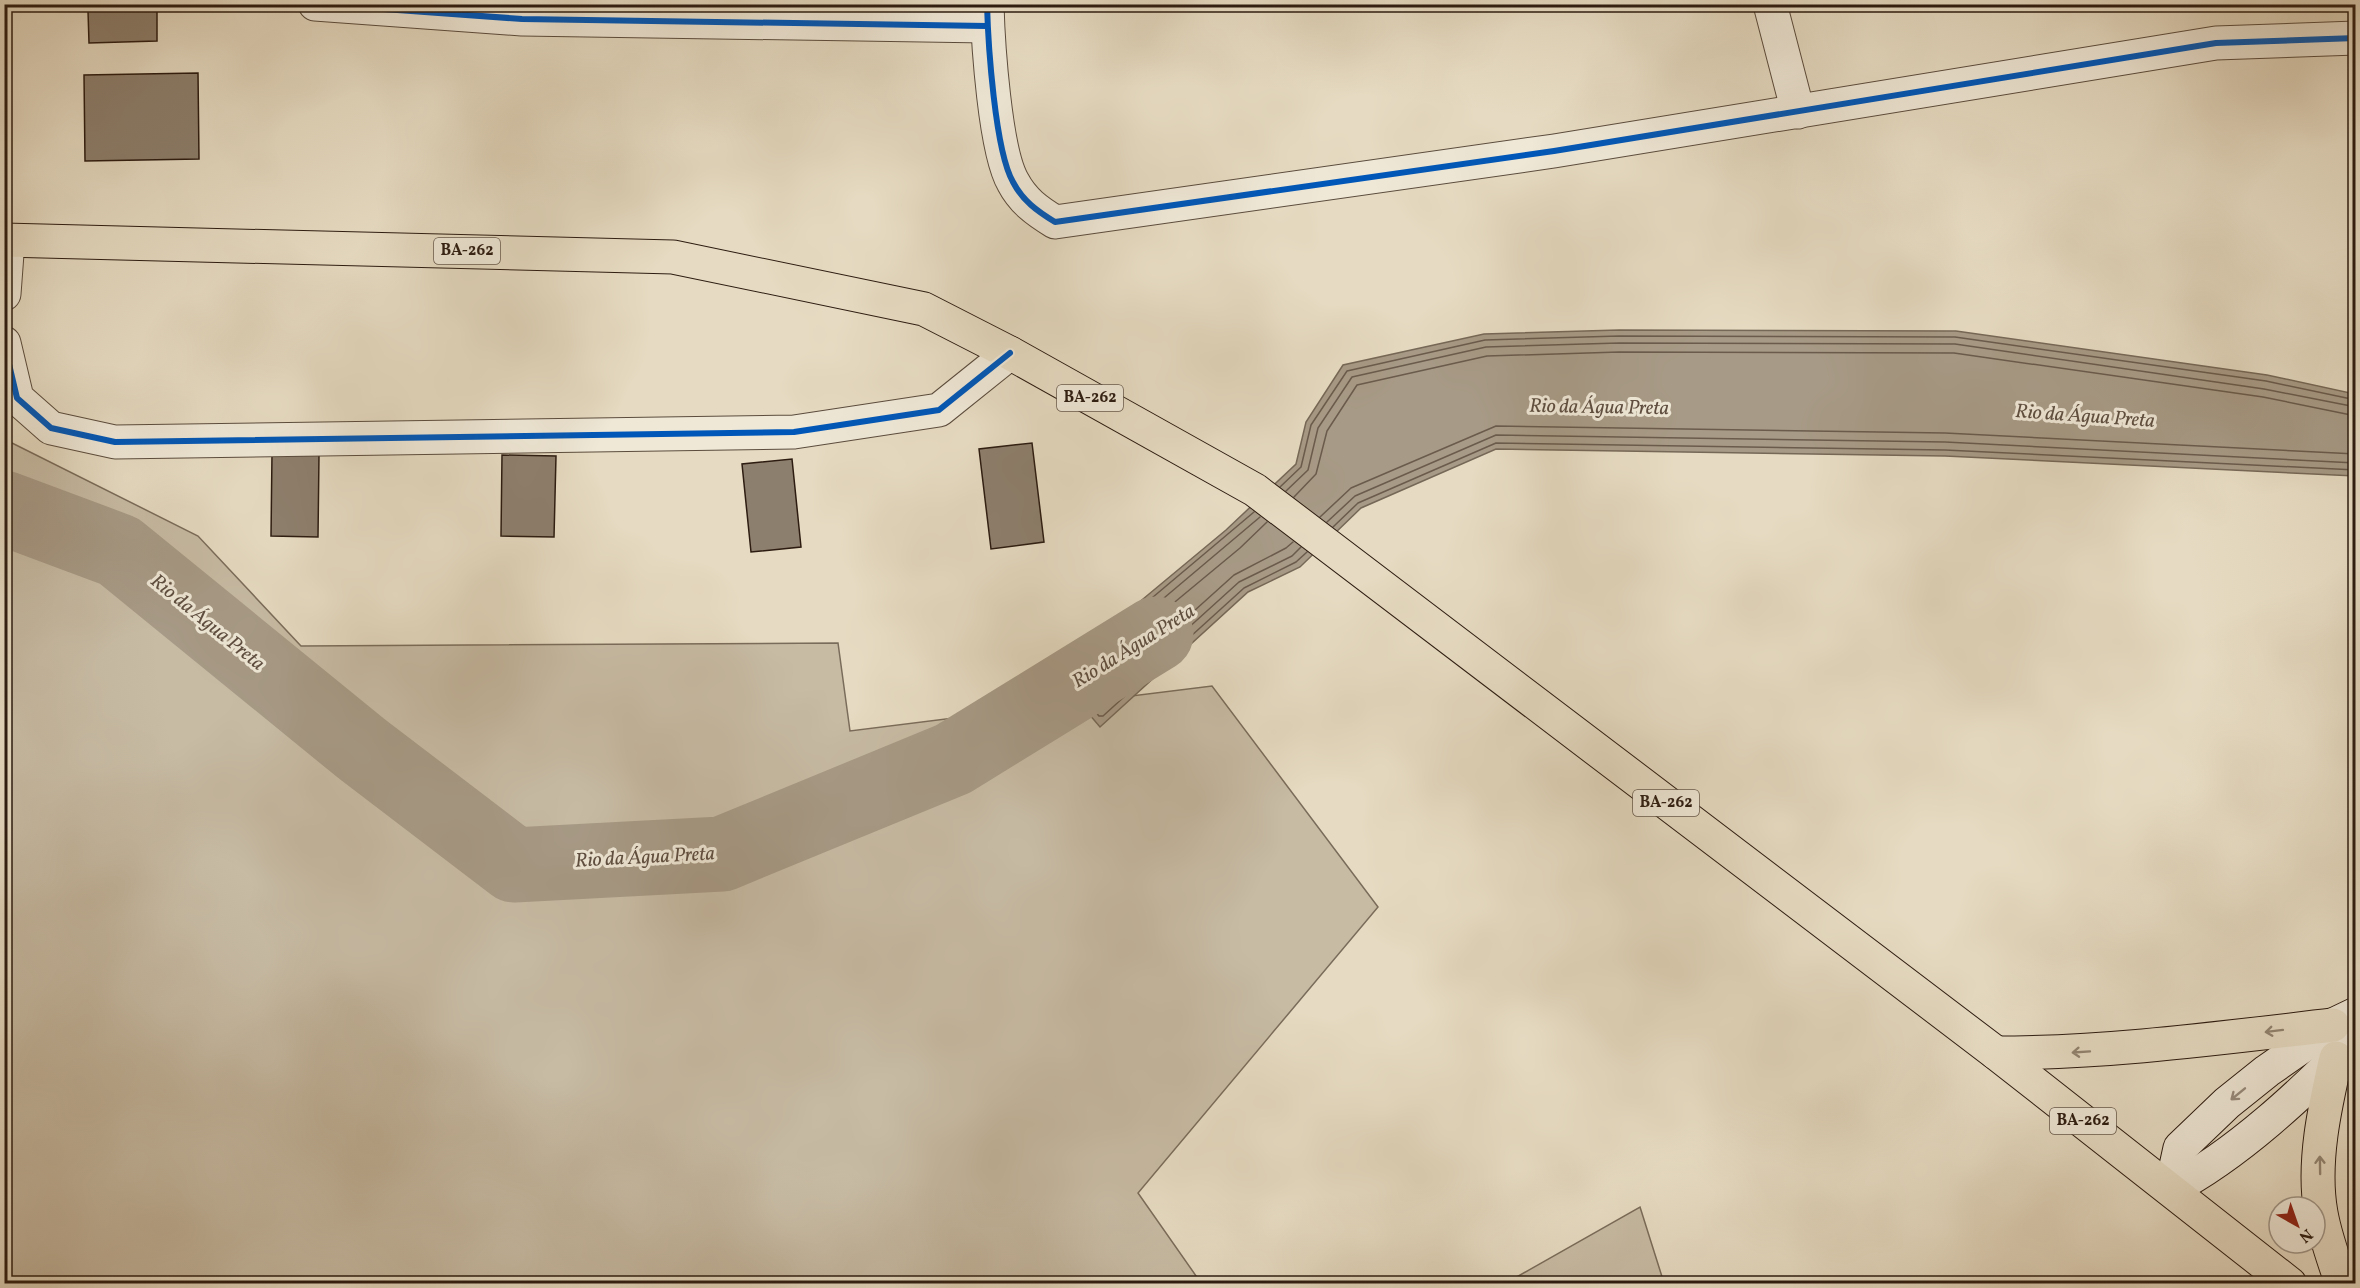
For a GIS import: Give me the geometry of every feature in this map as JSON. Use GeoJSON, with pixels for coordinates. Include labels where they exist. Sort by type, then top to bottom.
{"type":"FeatureCollection","features":[{"type":"Feature","properties":{"kind":"main road","name":"BA-262"},"geometry":{"type":"LineString","coordinates":[[6,240],[673,257],[924,309],[1010,353],[1255,490],[1996,1053],[2290,1284]]}},
{"type":"Feature","properties":{"kind":"main road"},"geometry":{"type":"LineString","coordinates":[[1996,1053],[2072,1053],[2345,1034],[2325,1104],[2319,1150],[2321,1212],[2342,1284]]}},
{"type":"Feature","properties":{"kind":"street"},"geometry":{"type":"LineString","coordinates":[[315,4],[521,12],[987,15],[1001,144],[1012,180],[1030,207],[1055,222],[1554,152],[2216,43],[2355,38]]}},
{"type":"Feature","properties":{"kind":"street"},"geometry":{"type":"LineString","coordinates":[[1770,4],[1798,112]]}},
{"type":"Feature","properties":{"kind":"street"},"geometry":{"type":"LineString","coordinates":[[4,294],[6,240]]}},
{"type":"Feature","properties":{"kind":"street"},"geometry":{"type":"LineString","coordinates":[[4,343],[17,398],[51,428],[115,442],[794,432],[939,410],[1010,353]]}},
{"type":"Feature","properties":{"kind":"street"},"geometry":{"type":"LineString","coordinates":[[2171,1189],[2181,1148],[2227,1103],[2267,1071],[2345,1034]]}},
{"type":"Feature","properties":{"kind":"shaded area"},"geometry":{"type":"Polygon","coordinates":[[[4,439],[198,536],[301,646],[838,643],[850,731],[1212,686],[1378,907],[1138,1193],[1201,1283],[5,1283],[4,439]]]}},
{"type":"Feature","properties":{"kind":"shaded area"},"geometry":{"type":"Polygon","coordinates":[[[1640,1207],[1664,1283],[1506,1283],[1640,1207]]]}},
{"type":"Feature","properties":{"kind":"water"},"geometry":{"type":"Polygon","coordinates":[[[1619,330],[1956,331],[2267,375],[2355,394],[2355,476],[1945,456],[1496,449],[1361,508],[1300,567],[1248,592],[1100,727],[1054,673],[1226,530],[1296,464],[1306,422],[1343,365],[1484,334],[1619,330]]]}},
{"type":"Feature","properties":{"kind":"building"},"geometry":{"type":"Polygon","coordinates":[[[157,9],[157,41],[89,43],[88,11],[157,9]]]}},
{"type":"Feature","properties":{"kind":"building"},"geometry":{"type":"Polygon","coordinates":[[[198,73],[199,159],[85,161],[84,75],[198,73]]]}},
{"type":"Feature","properties":{"kind":"building"},"geometry":{"type":"Polygon","coordinates":[[[1032,443],[1044,542],[991,549],[979,449],[1032,443]]]}},
{"type":"Feature","properties":{"kind":"building"},"geometry":{"type":"Polygon","coordinates":[[[272,454],[319,455],[318,537],[271,536],[272,454]]]}},
{"type":"Feature","properties":{"kind":"building"},"geometry":{"type":"Polygon","coordinates":[[[502,455],[556,456],[554,537],[501,536],[502,455]]]}},
{"type":"Feature","properties":{"kind":"building"},"geometry":{"type":"Polygon","coordinates":[[[792,459],[801,547],[751,552],[742,464],[792,459]]]}},
{"type":"Feature","properties":{"kind":"waterway","name":"Rio da Água Preta"},"geometry":{"type":"LineString","coordinates":[[4,508],[119,551],[362,749],[514,865],[722,854],[953,759],[1156,634]]}},
{"type":"Feature","properties":{"kind":"cycle path"},"geometry":{"type":"LineString","coordinates":[[315,4],[522,19],[987,26]]}},
{"type":"Feature","properties":{"kind":"cycle path"},"geometry":{"type":"LineString","coordinates":[[987,4],[997,122],[1007,167],[1017,189],[1026,200],[1036,210],[1055,222],[1554,151],[2216,43],[2356,38]]}},
{"type":"Feature","properties":{"kind":"cycle path"},"geometry":{"type":"LineString","coordinates":[[4,343],[17,398],[51,428],[115,442],[794,432],[939,410],[1010,353]]}}]}
